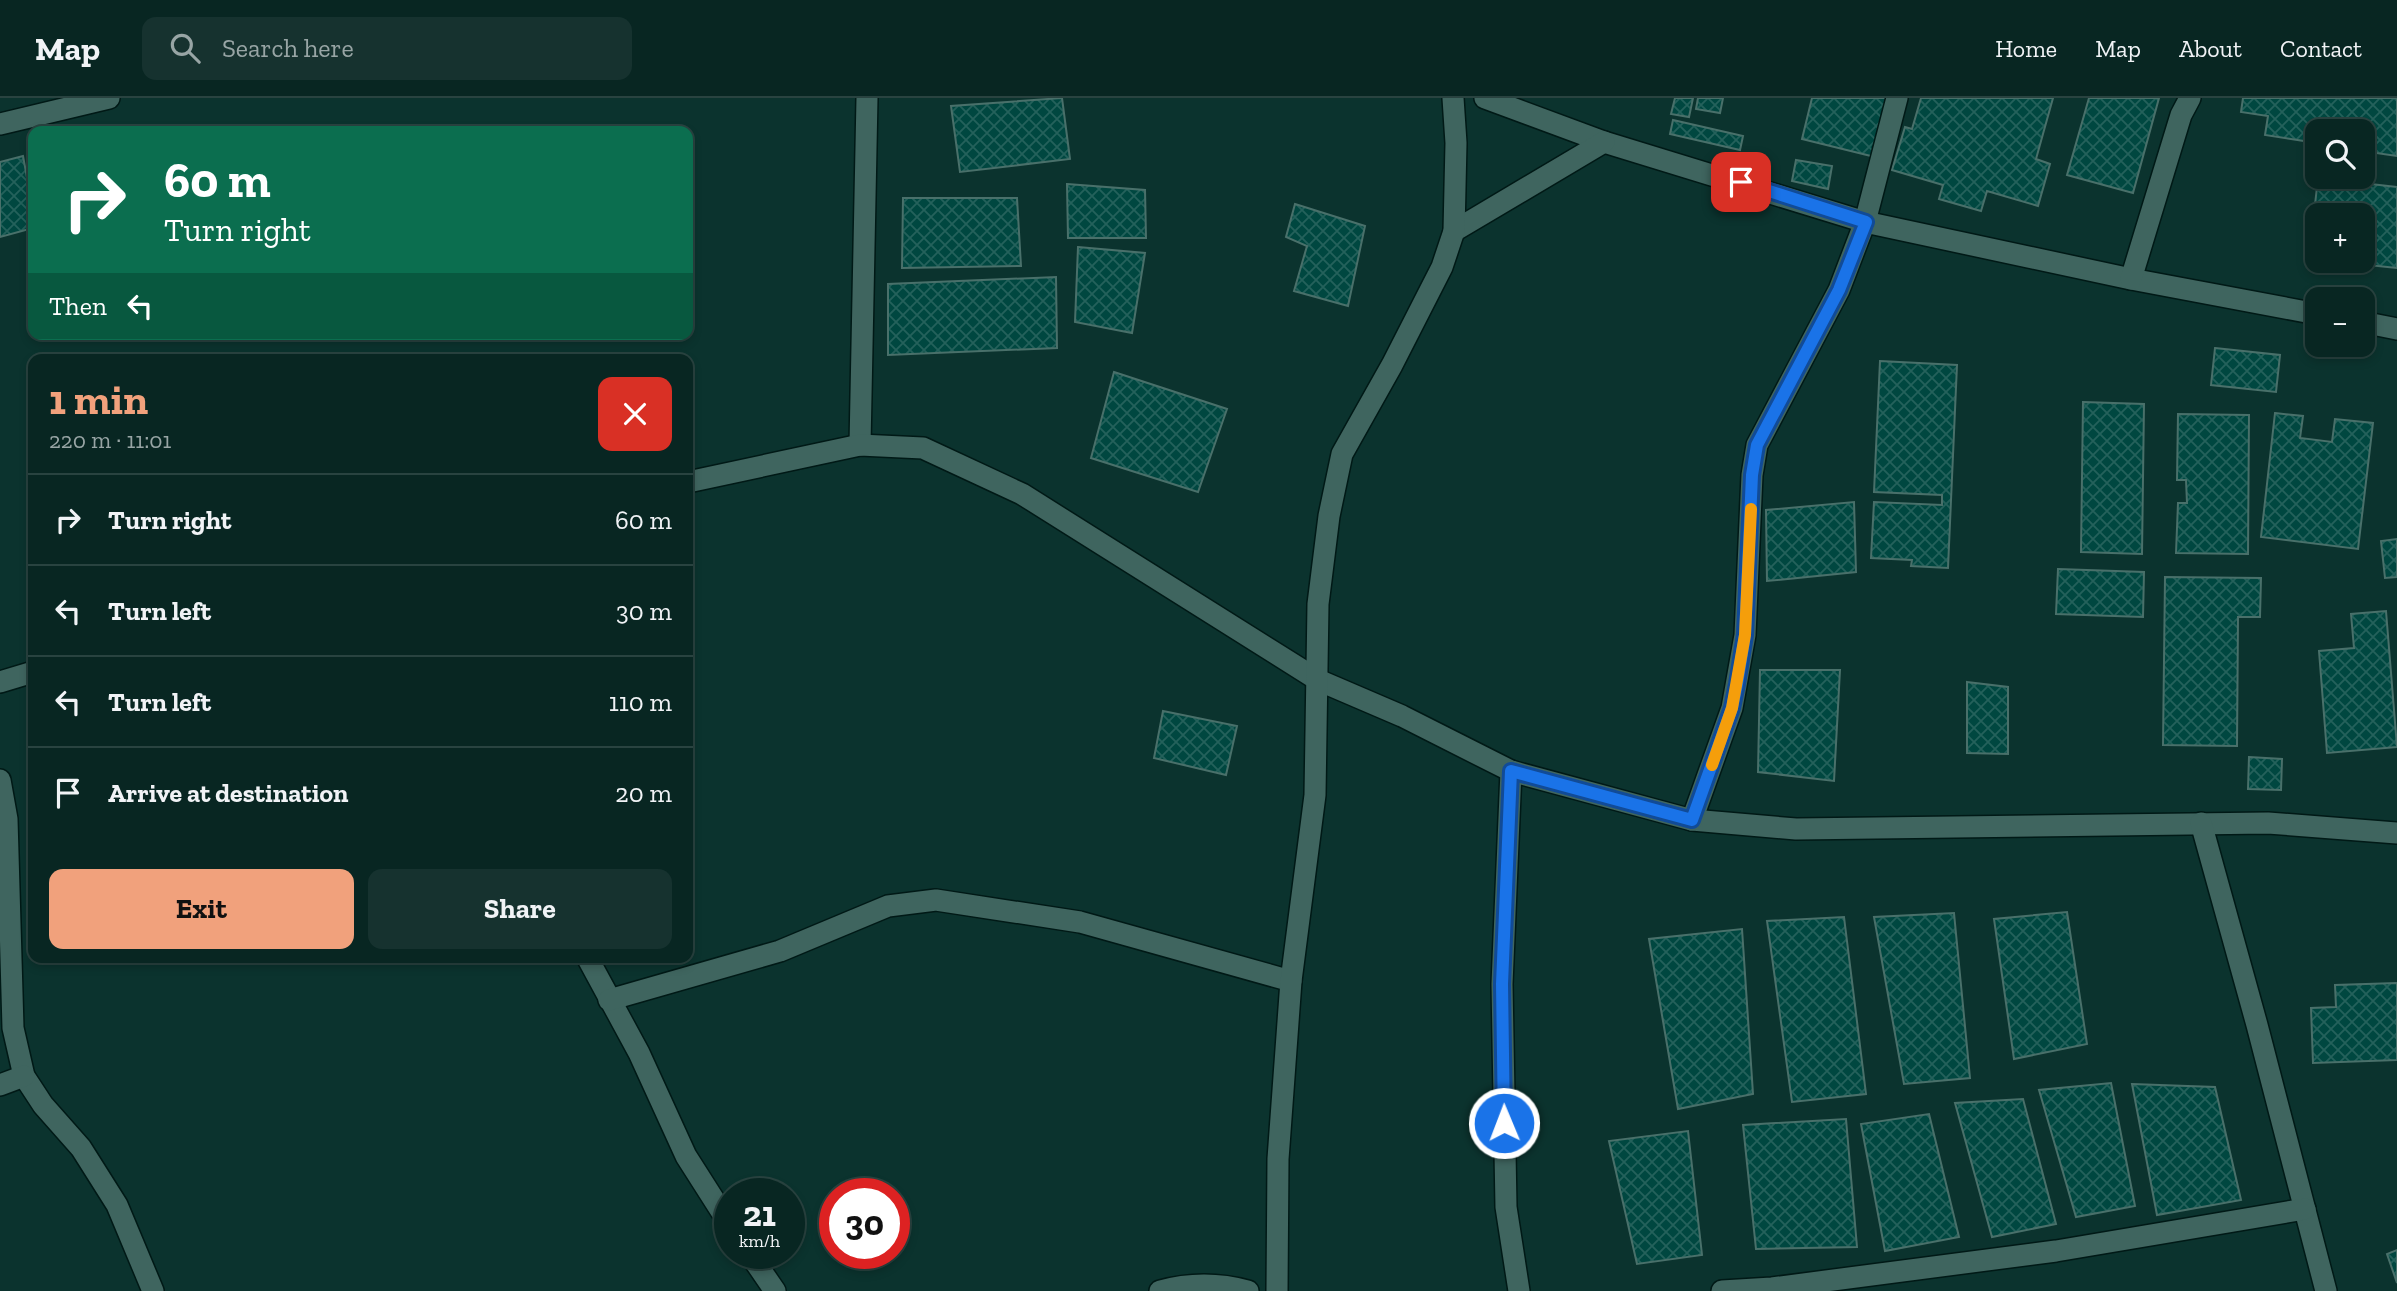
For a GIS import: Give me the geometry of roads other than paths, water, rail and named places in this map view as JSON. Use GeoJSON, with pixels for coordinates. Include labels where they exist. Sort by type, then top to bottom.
{"type":"FeatureCollection","features":[{"type":"Feature","properties":{"kind":"street"},"geometry":{"type":"LineString","coordinates":[[0,124],[109,98]]}},
{"type":"Feature","properties":{"kind":"street"},"geometry":{"type":"LineString","coordinates":[[860,445],[866,98]]}},
{"type":"Feature","properties":{"kind":"street"},"geometry":{"type":"LineString","coordinates":[[1277,1291],[1278,1159],[1291,982],[1315,794],[1318,604],[1329,516],[1342,454],[1436,279],[1454,231],[1454,98]]}},
{"type":"Feature","properties":{"kind":"street"},"geometry":{"type":"LineString","coordinates":[[1485,98],[1604,142],[1866,222],[2131,279],[2305,312]]}},
{"type":"Feature","properties":{"kind":"street"},"geometry":{"type":"LineString","coordinates":[[1692,820],[1732,708],[1737,684],[1745,635],[1752,475],[1757,445],[1839,290],[1866,222],[1897,98]]}},
{"type":"Feature","properties":{"kind":"street"},"geometry":{"type":"LineString","coordinates":[[2131,279],[2181,115],[2190,98]]}},
{"type":"Feature","properties":{"kind":"street"},"geometry":{"type":"LineString","coordinates":[[1454,231],[1604,142]]}},
{"type":"Feature","properties":{"kind":"street"},"geometry":{"type":"LineString","coordinates":[[2375,325],[2397,329]]}},
{"type":"Feature","properties":{"kind":"street"},"geometry":{"type":"LineString","coordinates":[[693,481],[860,445],[923,448],[1022,494],[1318,680],[1402,716],[1511,771],[1692,820],[1796,829],[2268,823],[2397,833]]}},
{"type":"Feature","properties":{"kind":"street"},"geometry":{"type":"LineString","coordinates":[[0,681],[28,673]]}},
{"type":"Feature","properties":{"kind":"street"},"geometry":{"type":"LineString","coordinates":[[1511,771],[1503,1026],[1506,1207],[1519,1291]]}},
{"type":"Feature","properties":{"kind":"street"},"geometry":{"type":"LineString","coordinates":[[0,780],[7,820],[13,1028],[24,1076],[43,1105],[81,1148],[117,1205],[153,1291]]}},
{"type":"Feature","properties":{"kind":"street"},"geometry":{"type":"LineString","coordinates":[[2200,823],[2326,1291]]}},
{"type":"Feature","properties":{"kind":"street"},"geometry":{"type":"LineString","coordinates":[[609,1000],[780,951],[888,906],[936,900],[1080,922],[1291,982]]}},
{"type":"Feature","properties":{"kind":"street"},"geometry":{"type":"LineString","coordinates":[[590,963],[639,1053],[687,1156],[714,1199]]}},
{"type":"Feature","properties":{"kind":"street"},"geometry":{"type":"LineString","coordinates":[[0,1085],[24,1076]]}},
{"type":"Feature","properties":{"kind":"street"},"geometry":{"type":"LineString","coordinates":[[1722,1291],[1772,1288],[2042,1252],[2305,1209]]}},
{"type":"Feature","properties":{"kind":"street"},"geometry":{"type":"LineString","coordinates":[[760,1269],[775,1291]]}},
{"type":"Feature","properties":{"kind":"street"},"geometry":{"type":"LineString","coordinates":[[1160,1291],[1181,1285],[1213,1285],[1248,1291]]}}]}
